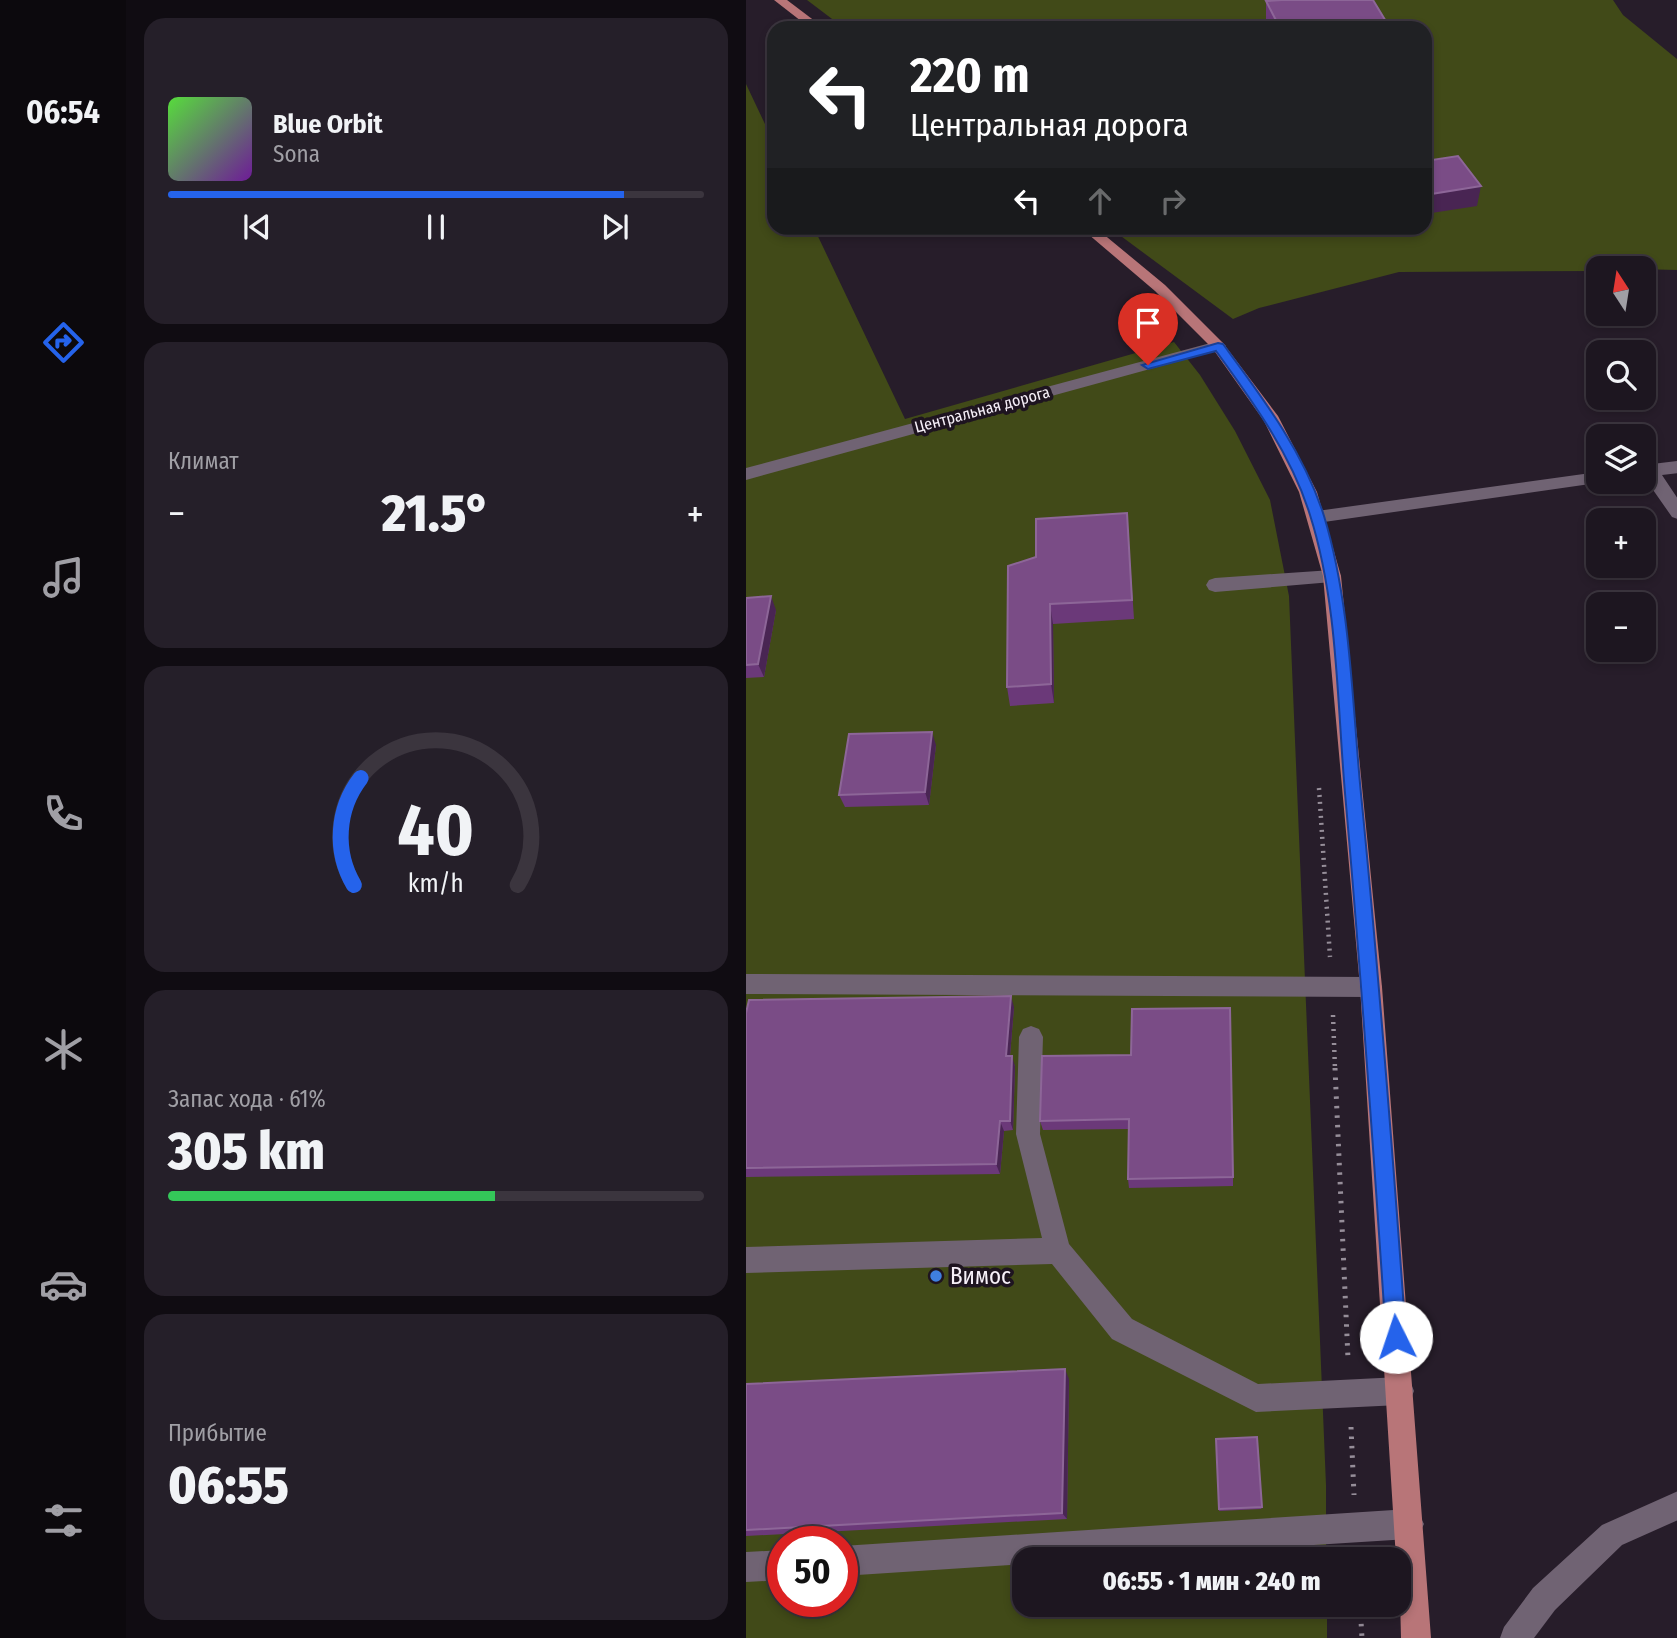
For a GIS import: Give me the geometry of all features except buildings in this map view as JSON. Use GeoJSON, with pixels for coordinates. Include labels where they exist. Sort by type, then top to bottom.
{"type":"FeatureCollection","features":[{"type":"Feature","properties":{"kind":"main road"},"geometry":{"type":"LineString","coordinates":[[780,0],[808,21]]}},
{"type":"Feature","properties":{"kind":"main road"},"geometry":{"type":"LineString","coordinates":[[1096,235],[1160,288],[1218,346],[1272,420],[1308,492],[1332,576],[1371,987],[1416,1638]]}},
{"type":"Feature","properties":{"kind":"street","name":"Центральная дорога"},"geometry":{"type":"LineString","coordinates":[[746,474],[1218,346]]}},
{"type":"Feature","properties":{"kind":"street"},"geometry":{"type":"LineString","coordinates":[[1656,470],[1678,467]]}},
{"type":"Feature","properties":{"kind":"street"},"geometry":{"type":"LineString","coordinates":[[1317,517],[1586,480]]}},
{"type":"Feature","properties":{"kind":"street"},"geometry":{"type":"LineString","coordinates":[[1656,483],[1678,513]]}},
{"type":"Feature","properties":{"kind":"street"},"geometry":{"type":"LineString","coordinates":[[1215,585],[1332,576]]}},
{"type":"Feature","properties":{"kind":"street"},"geometry":{"type":"LineString","coordinates":[[746,984],[1371,987]]}},
{"type":"Feature","properties":{"kind":"street"},"geometry":{"type":"LineString","coordinates":[[1031,1037],[1028,1133],[1058,1251],[1122,1329],[1256,1398],[1400,1391]]}},
{"type":"Feature","properties":{"kind":"street"},"geometry":{"type":"LineString","coordinates":[[746,1261],[1058,1251]]}},
{"type":"Feature","properties":{"kind":"street"},"geometry":{"type":"LineString","coordinates":[[1515,1638],[1543,1599],[1612,1535],[1678,1505]]}},
{"type":"Feature","properties":{"kind":"street"},"geometry":{"type":"LineString","coordinates":[[858,1560],[1409,1524]]}},
{"type":"Feature","properties":{"kind":"street"},"geometry":{"type":"LineString","coordinates":[[746,1567],[767,1566]]}},
{"type":"Feature","properties":{"kind":"path"},"geometry":{"type":"LineString","coordinates":[[1318,781],[1332,987],[1356,1526]]}},
{"type":"Feature","properties":{"kind":"path"},"geometry":{"type":"LineString","coordinates":[[1360,1617],[1361,1638]]}},
{"type":"Feature","properties":{"kind":"green space"},"geometry":{"type":"Polygon","coordinates":[[[807,0],[1613,0],[1623,15],[1677,59],[1677,270],[1656,269],[1656,256],[1586,256],[1586,271],[1399,272],[1259,308],[1233,319],[1119,235],[1432,235],[1432,21],[835,21],[807,0]]]}},
{"type":"Feature","properties":{"kind":"green space"},"geometry":{"type":"Polygon","coordinates":[[[746,84],[767,128],[767,235],[817,235],[905,419],[1174,342],[1200,375],[1235,431],[1270,500],[1289,596],[1326,1485],[1326,1547],[1012,1547],[1012,1617],[1327,1617],[1327,1638],[746,1638],[746,84]]]}},
{"type":"Feature","properties":{"kind":"place","name":"Вимос"},"geometry":{"type":"Point","coordinates":[936,1276]}},
{"type":"Feature","properties":{"kind":"route"},"geometry":{"type":"LineString","coordinates":[[1148,365],[1218,346],[1272,420],[1308,492],[1317,517],[1335,599],[1371,987],[1396,1337]]}}]}
